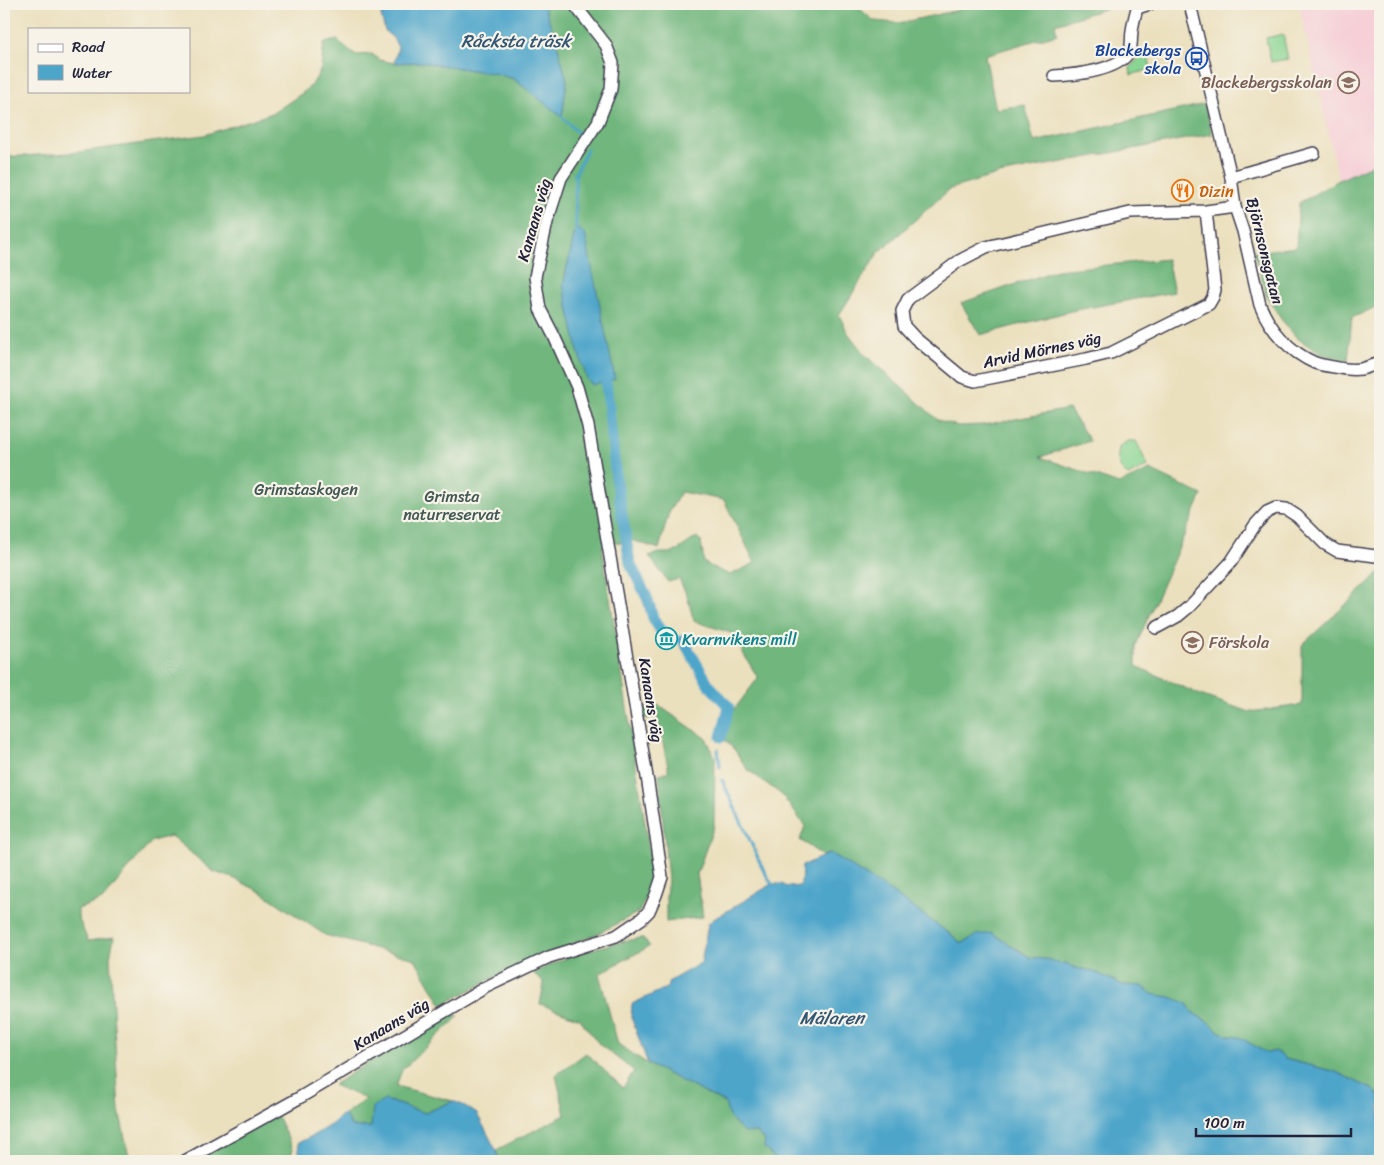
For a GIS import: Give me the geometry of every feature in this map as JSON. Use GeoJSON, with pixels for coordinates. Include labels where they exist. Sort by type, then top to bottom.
{"type":"FeatureCollection","features":[{"type":"Feature","properties":{"kind":"street","name":"Kanaans väg"},"geometry":{"type":"LineString","coordinates":[[185,1161],[299,1098],[486,987],[549,956],[616,936],[641,919],[649,911],[656,895],[662,877],[588,426],[577,387],[540,309],[535,277],[547,222],[561,178],[598,122],[611,89],[612,63],[606,45],[574,4]]}},
{"type":"Feature","properties":{"kind":"street"},"geometry":{"type":"LineString","coordinates":[[1054,76],[1078,75],[1096,71],[1122,59],[1130,50],[1136,6],[1150,4]]}},
{"type":"Feature","properties":{"kind":"street","name":"Björnsonsgatan"},"geometry":{"type":"LineString","coordinates":[[1193,4],[1231,177],[1235,207],[1243,231],[1263,312],[1284,341],[1296,352],[1317,364],[1348,370],[1360,369],[1380,363]]}},
{"type":"Feature","properties":{"kind":"street"},"geometry":{"type":"LineString","coordinates":[[1231,177],[1314,153]]}},
{"type":"Feature","properties":{"kind":"street","name":"Arvid Mörnes väg"},"geometry":{"type":"LineString","coordinates":[[1206,212],[1215,290],[1209,304],[1111,352],[1086,360],[976,381],[962,377],[915,338],[904,326],[902,311],[908,299],[959,261],[986,246],[1130,213],[1206,212],[1235,207]]}},
{"type":"Feature","properties":{"kind":"street"},"geometry":{"type":"LineString","coordinates":[[1156,628],[1178,616],[1190,606],[1231,562],[1255,525],[1267,512],[1276,508],[1286,510],[1297,516],[1326,544],[1337,551],[1376,556],[1380,554]]}},
{"type":"Feature","properties":{"kind":"shaded area","name":"Blackebergsskolan"},"geometry":{"type":"Polygon","coordinates":[[[1299,4],[1380,4],[1380,161],[1339,180],[1299,4]]]}},
{"type":"Feature","properties":{"kind":"green space","name":"Grimstaskogen"},"geometry":{"type":"Polygon","coordinates":[[[543,4],[854,4],[874,21],[899,23],[959,10],[961,4],[1120,4],[1055,24],[1057,34],[985,55],[996,109],[1025,105],[1034,142],[1205,104],[1212,134],[999,174],[950,189],[878,253],[839,315],[848,333],[864,354],[938,420],[958,426],[983,425],[1069,409],[1090,441],[1040,457],[1119,484],[1150,470],[1202,495],[1136,645],[1136,666],[1203,696],[1250,712],[1302,705],[1302,645],[1380,573],[1380,1097],[1374,1090],[1336,1072],[1285,1059],[1276,1051],[1267,1053],[1239,1037],[1229,1036],[1218,1031],[1211,1024],[1192,1012],[1188,1005],[1170,997],[1152,994],[1142,986],[1123,985],[1093,971],[1076,968],[1066,963],[1060,964],[1051,960],[1029,957],[1018,949],[977,935],[961,944],[957,939],[894,894],[830,853],[823,856],[800,840],[805,826],[782,795],[747,769],[734,749],[724,740],[730,715],[758,678],[731,633],[694,621],[687,596],[679,579],[668,582],[649,556],[659,553],[673,553],[697,537],[701,541],[704,563],[730,575],[755,563],[724,500],[681,492],[669,512],[659,549],[631,540],[623,543],[616,542],[602,547],[652,868],[650,888],[639,912],[597,934],[497,976],[442,1005],[415,959],[325,935],[261,892],[233,878],[214,872],[171,836],[152,841],[102,900],[78,909],[78,917],[88,941],[114,937],[110,957],[119,1110],[130,1161],[4,1161],[4,157],[70,153],[204,135],[273,113],[311,86],[321,69],[324,43],[337,40],[355,55],[372,54],[380,60],[394,63],[421,62],[497,74],[514,79],[562,117],[567,80],[555,37],[543,4]],[[576,227],[563,285],[574,332],[606,382],[614,379],[576,227]]]}},
{"type":"Feature","properties":{"kind":"green space"},"geometry":{"type":"Polygon","coordinates":[[[1283,34],[1288,59],[1271,62],[1266,38],[1283,34]]]}},
{"type":"Feature","properties":{"kind":"green space"},"geometry":{"type":"Polygon","coordinates":[[[1148,54],[1151,69],[1131,75],[1130,68],[1140,56],[1148,54]]]}},
{"type":"Feature","properties":{"kind":"green space"},"geometry":{"type":"Polygon","coordinates":[[[1380,161],[1380,305],[1352,318],[1348,361],[1321,354],[1297,338],[1281,319],[1267,297],[1254,252],[1296,247],[1299,203],[1339,180],[1380,161]]]}},
{"type":"Feature","properties":{"kind":"green space"},"geometry":{"type":"Polygon","coordinates":[[[1167,259],[1174,292],[1071,311],[980,335],[961,303],[1057,270],[1167,259]]]}},
{"type":"Feature","properties":{"kind":"green space"},"geometry":{"type":"Polygon","coordinates":[[[1128,441],[1136,441],[1148,466],[1128,476],[1120,466],[1118,454],[1120,446],[1128,441]]]}},
{"type":"Feature","properties":{"kind":"green space"},"geometry":{"type":"Polygon","coordinates":[[[658,705],[706,738],[715,757],[714,826],[697,874],[703,917],[666,922],[668,881],[659,774],[668,772],[668,766],[657,716],[643,719],[642,709],[658,705]]]}},
{"type":"Feature","properties":{"kind":"green space"},"geometry":{"type":"Polygon","coordinates":[[[642,938],[650,946],[599,974],[618,1044],[648,1064],[725,1103],[765,1141],[770,1154],[778,1161],[499,1161],[496,1150],[565,1115],[556,1075],[586,1053],[623,1088],[634,1071],[599,1044],[580,1019],[540,1004],[544,983],[533,973],[586,951],[613,943],[642,938]]]}},
{"type":"Feature","properties":{"kind":"green space"},"geometry":{"type":"Polygon","coordinates":[[[446,1013],[459,1016],[402,1070],[396,1086],[453,1101],[425,1113],[385,1100],[371,1127],[352,1127],[344,1114],[366,1099],[333,1085],[446,1013]]]}},
{"type":"Feature","properties":{"kind":"green space"},"geometry":{"type":"Polygon","coordinates":[[[271,1117],[278,1118],[293,1149],[289,1161],[190,1161],[271,1117]]]}},
{"type":"Feature","properties":{"kind":"water","name":"Råcksta träsk"},"geometry":{"type":"Polygon","coordinates":[[[378,4],[543,4],[555,37],[567,80],[562,117],[514,79],[497,74],[421,62],[394,63],[398,47],[393,38],[385,31],[378,4]]]}},
{"type":"Feature","properties":{"kind":"water"},"geometry":{"type":"Polygon","coordinates":[[[576,227],[585,234],[615,379],[592,385],[587,379],[578,351],[563,285],[576,227]]]}},
{"type":"Feature","properties":{"kind":"water","name":"Mälaren"},"geometry":{"type":"Polygon","coordinates":[[[830,853],[894,894],[957,939],[961,944],[977,935],[992,933],[1029,957],[1051,960],[1060,964],[1066,963],[1076,968],[1093,971],[1123,985],[1142,986],[1152,994],[1184,1002],[1192,1012],[1211,1024],[1218,1031],[1229,1036],[1239,1037],[1267,1053],[1276,1051],[1285,1059],[1336,1072],[1374,1090],[1380,1097],[1380,1161],[778,1161],[764,1148],[765,1141],[756,1132],[744,1133],[729,1117],[725,1103],[648,1064],[631,1017],[632,1004],[668,987],[668,982],[701,963],[708,924],[712,920],[772,884],[782,884],[787,887],[799,886],[801,884],[802,866],[830,853]]]}},
{"type":"Feature","properties":{"kind":"water"},"geometry":{"type":"Polygon","coordinates":[[[385,1100],[425,1113],[453,1101],[465,1106],[477,1114],[496,1150],[499,1161],[289,1161],[300,1158],[298,1143],[332,1124],[344,1114],[352,1127],[371,1127],[373,1107],[385,1100]]]}},
{"type":"Feature","properties":{"kind":"waterway"},"geometry":{"type":"LineString","coordinates":[[562,117],[583,138]]}},
{"type":"Feature","properties":{"kind":"waterway"},"geometry":{"type":"LineString","coordinates":[[576,230],[575,175],[587,149]]}},
{"type":"Feature","properties":{"kind":"waterway"},"geometry":{"type":"LineString","coordinates":[[606,382],[616,478],[630,563],[648,600],[653,618],[662,633]]}},
{"type":"Feature","properties":{"kind":"waterway"},"geometry":{"type":"LineString","coordinates":[[683,640],[709,685],[729,707],[721,737]]}},
{"type":"Feature","properties":{"kind":"waterway"},"geometry":{"type":"LineString","coordinates":[[718,750],[720,767]]}},
{"type":"Feature","properties":{"kind":"waterway"},"geometry":{"type":"LineString","coordinates":[[722,780],[764,871],[772,884]]}},
{"type":"Feature","properties":{"kind":"place","name":"Blackebergs skola"},"geometry":{"type":"Point","coordinates":[1197,59]}},
{"type":"Feature","properties":{"kind":"place","name":"Blackebergsskolan"},"geometry":{"type":"Point","coordinates":[1348,82]}},
{"type":"Feature","properties":{"kind":"place","name":"Dizin"},"geometry":{"type":"Point","coordinates":[1183,191]}},
{"type":"Feature","properties":{"kind":"place","name":"Kvarnvikens mill"},"geometry":{"type":"Point","coordinates":[666,639]}},
{"type":"Feature","properties":{"kind":"place","name":"Förskola"},"geometry":{"type":"Point","coordinates":[1193,642]}},
{"type":"Feature","properties":{"kind":"park label","name":"Grimsta naturreservat"},"geometry":{"type":"Point","coordinates":[452,505]}}]}
